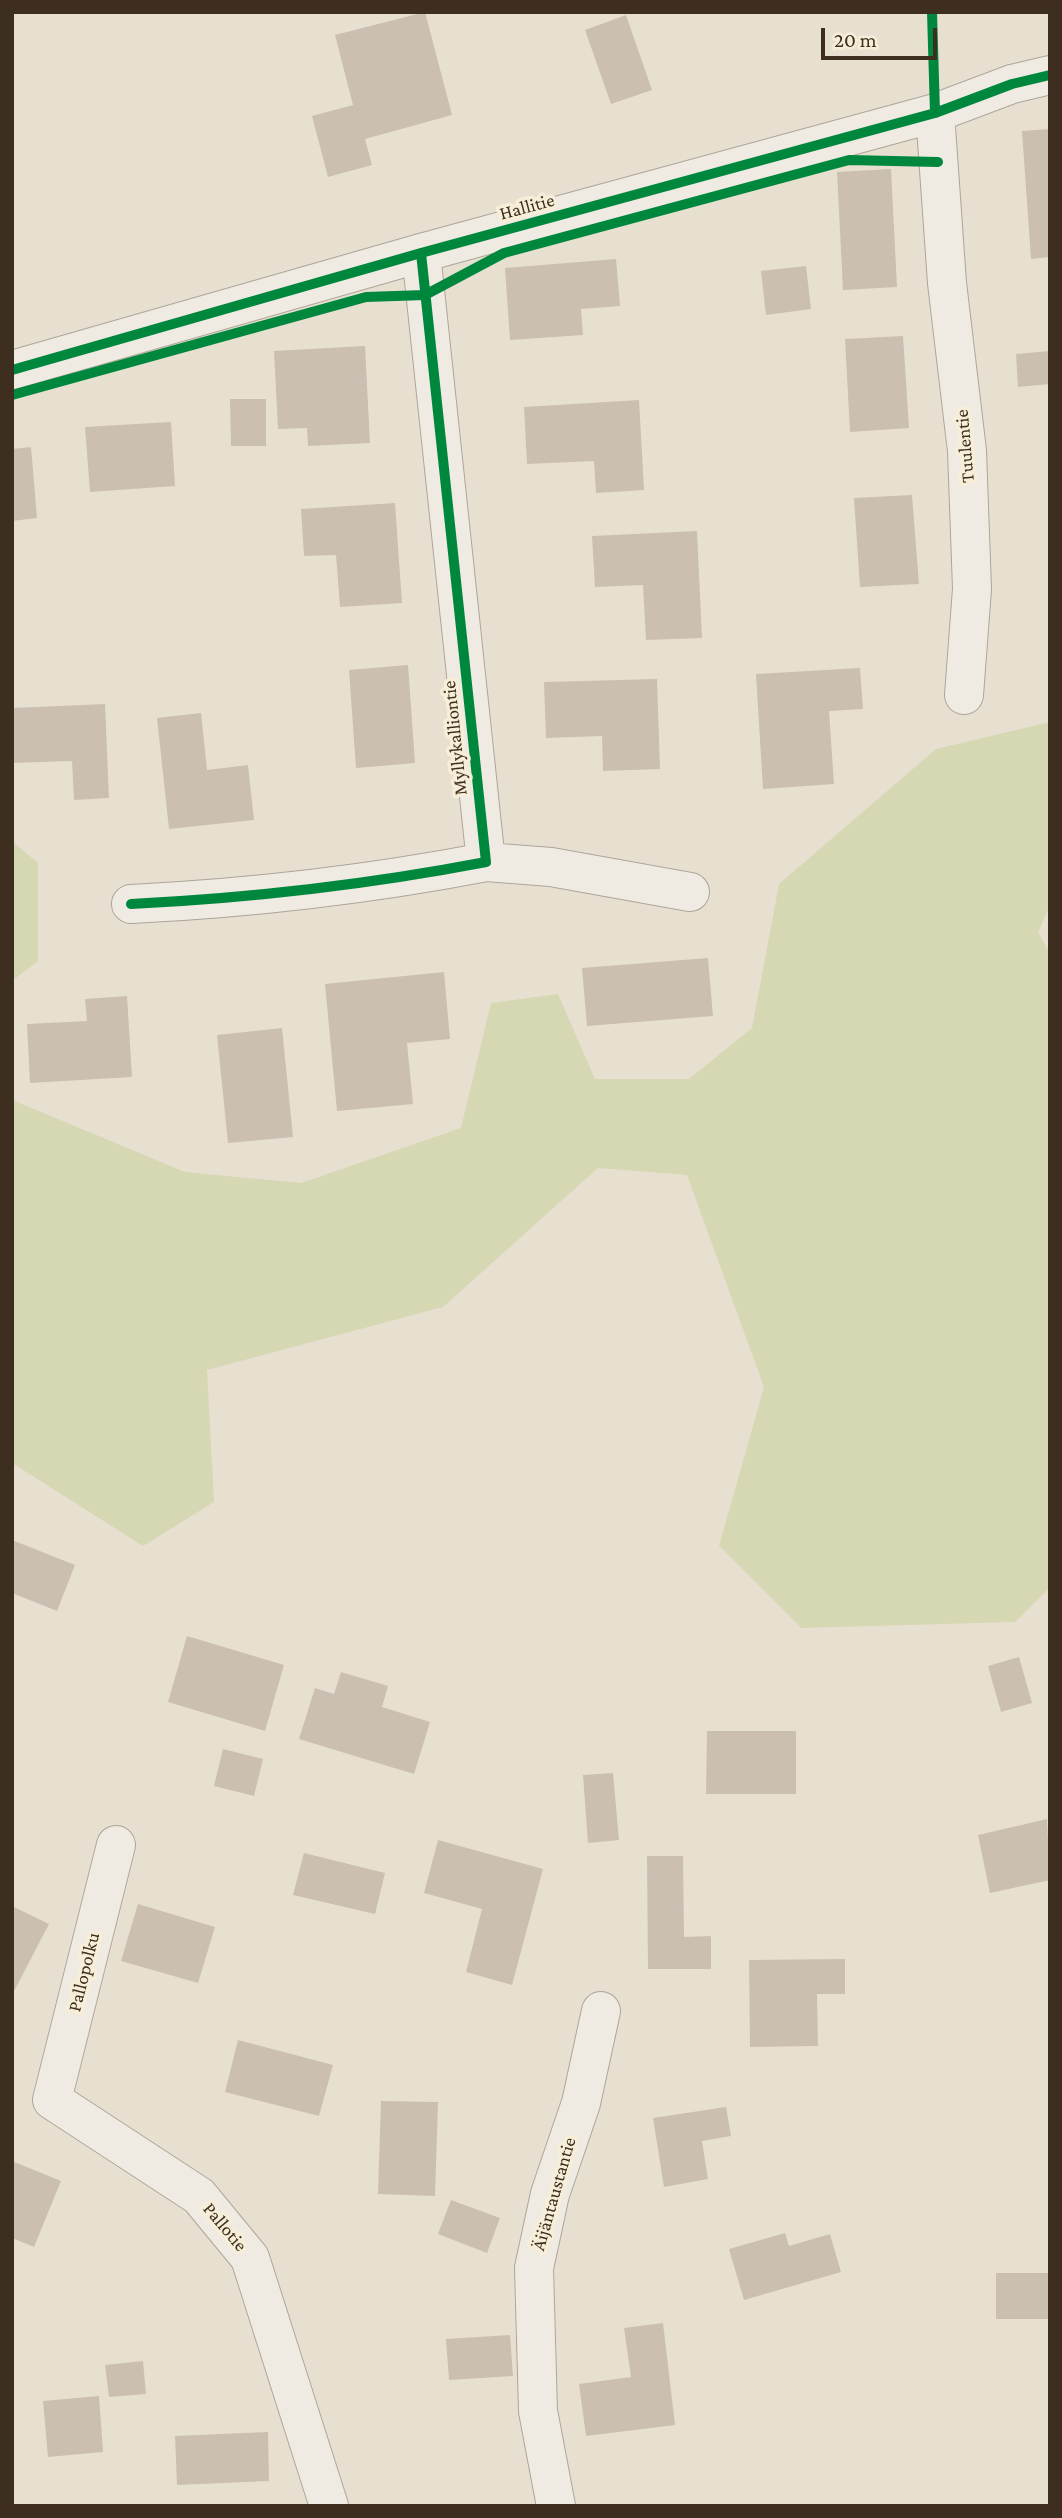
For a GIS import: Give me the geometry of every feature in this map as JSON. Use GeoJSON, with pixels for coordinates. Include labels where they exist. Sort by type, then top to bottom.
{"type":"FeatureCollection","features":[{"type":"Feature","properties":{"kind":"street","name":"Hallitie"},"geometry":{"type":"LineString","coordinates":[[12,370],[421,253],[935,113],[1012,84],[1050,75]]}},
{"type":"Feature","properties":{"kind":"street","name":"Tuulentie"},"geometry":{"type":"LineString","coordinates":[[935,113],[947,283],[967,451],[972,589],[964,695]]}},
{"type":"Feature","properties":{"kind":"street","name":"Myllykalliontie"},"geometry":{"type":"LineString","coordinates":[[421,253],[485,862]]}},
{"type":"Feature","properties":{"kind":"street"},"geometry":{"type":"LineString","coordinates":[[131,904],[248,898],[390,880],[485,862],[551,867],[690,892]]}},
{"type":"Feature","properties":{"kind":"street","name":"Pallopolku"},"geometry":{"type":"LineString","coordinates":[[52,2100],[116,1845]]}},
{"type":"Feature","properties":{"kind":"street","name":"Äijäntaustantie"},"geometry":{"type":"LineString","coordinates":[[556,2506],[538,2411],[534,2268],[550,2194],[581,2103],[601,2011]]}},
{"type":"Feature","properties":{"kind":"street","name":"Pallotie"},"geometry":{"type":"LineString","coordinates":[[52,2100],[199,2196],[250,2258],[328,2506]]}},
{"type":"Feature","properties":{"kind":"green space"},"geometry":{"type":"Polygon","coordinates":[[[1050,722],[1050,906],[1038,932],[1050,954],[1050,1587],[1015,1622],[801,1628],[719,1546],[764,1387],[687,1175],[598,1168],[443,1307],[207,1370],[214,1502],[143,1546],[12,1463],[12,1094],[15,1101],[185,1172],[301,1183],[461,1128],[491,1003],[558,994],[595,1079],[689,1079],[752,1028],[779,884],[936,749],[1050,722]]]}},
{"type":"Feature","properties":{"kind":"green space"},"geometry":{"type":"Polygon","coordinates":[[[12,841],[38,863],[38,961],[12,981],[12,841]]]}},
{"type":"Feature","properties":{"kind":"building"},"geometry":{"type":"Polygon","coordinates":[[[425,12],[452,115],[365,139],[372,165],[328,177],[312,116],[353,105],[335,35],[425,12]]]}},
{"type":"Feature","properties":{"kind":"building"},"geometry":{"type":"Polygon","coordinates":[[[626,15],[652,90],[611,104],[585,30],[626,15]]]}},
{"type":"Feature","properties":{"kind":"building"},"geometry":{"type":"Polygon","coordinates":[[[1050,129],[1050,257],[1031,259],[1022,131],[1050,129]]]}},
{"type":"Feature","properties":{"kind":"building"},"geometry":{"type":"Polygon","coordinates":[[[891,169],[897,287],[843,290],[837,172],[891,169]]]}},
{"type":"Feature","properties":{"kind":"building"},"geometry":{"type":"Polygon","coordinates":[[[616,259],[620,306],[581,309],[583,335],[510,340],[505,268],[616,259]]]}},
{"type":"Feature","properties":{"kind":"building"},"geometry":{"type":"Polygon","coordinates":[[[806,266],[811,309],[766,315],[761,271],[806,266]]]}},
{"type":"Feature","properties":{"kind":"building"},"geometry":{"type":"Polygon","coordinates":[[[903,336],[909,428],[850,432],[845,339],[903,336]]]}},
{"type":"Feature","properties":{"kind":"building"},"geometry":{"type":"Polygon","coordinates":[[[365,346],[370,443],[308,446],[307,428],[278,429],[274,351],[365,346]]]}},
{"type":"Feature","properties":{"kind":"building"},"geometry":{"type":"Polygon","coordinates":[[[1050,351],[1050,384],[1018,387],[1016,354],[1050,351]]]}},
{"type":"Feature","properties":{"kind":"building"},"geometry":{"type":"Polygon","coordinates":[[[230,399],[266,399],[266,446],[231,446],[230,399]]]}},
{"type":"Feature","properties":{"kind":"building"},"geometry":{"type":"Polygon","coordinates":[[[639,400],[644,490],[596,493],[594,461],[527,464],[524,407],[639,400]]]}},
{"type":"Feature","properties":{"kind":"building"},"geometry":{"type":"Polygon","coordinates":[[[171,422],[175,486],[90,492],[85,427],[171,422]]]}},
{"type":"Feature","properties":{"kind":"building"},"geometry":{"type":"Polygon","coordinates":[[[31,447],[37,518],[12,521],[12,449],[31,447]]]}},
{"type":"Feature","properties":{"kind":"building"},"geometry":{"type":"Polygon","coordinates":[[[912,495],[919,584],[860,587],[854,498],[912,495]]]}},
{"type":"Feature","properties":{"kind":"building"},"geometry":{"type":"Polygon","coordinates":[[[395,503],[402,603],[340,607],[336,555],[304,556],[301,509],[395,503]]]}},
{"type":"Feature","properties":{"kind":"building"},"geometry":{"type":"Polygon","coordinates":[[[697,531],[702,638],[646,640],[643,585],[595,587],[592,536],[697,531]]]}},
{"type":"Feature","properties":{"kind":"building"},"geometry":{"type":"Polygon","coordinates":[[[408,665],[415,763],[356,768],[349,670],[408,665]]]}},
{"type":"Feature","properties":{"kind":"building"},"geometry":{"type":"Polygon","coordinates":[[[860,668],[863,709],[829,711],[834,784],[763,789],[756,674],[860,668]]]}},
{"type":"Feature","properties":{"kind":"building"},"geometry":{"type":"Polygon","coordinates":[[[657,679],[660,769],[603,771],[602,736],[546,738],[544,682],[657,679]]]}},
{"type":"Feature","properties":{"kind":"building"},"geometry":{"type":"Polygon","coordinates":[[[105,704],[109,798],[74,800],[72,761],[12,763],[12,708],[105,704]]]}},
{"type":"Feature","properties":{"kind":"building"},"geometry":{"type":"Polygon","coordinates":[[[201,713],[207,770],[248,765],[254,820],[169,829],[157,718],[201,713]]]}},
{"type":"Feature","properties":{"kind":"building"},"geometry":{"type":"Polygon","coordinates":[[[708,958],[713,1016],[587,1026],[582,968],[708,958]]]}},
{"type":"Feature","properties":{"kind":"building"},"geometry":{"type":"Polygon","coordinates":[[[444,972],[450,1039],[407,1043],[413,1104],[337,1111],[325,984],[444,972]]]}},
{"type":"Feature","properties":{"kind":"building"},"geometry":{"type":"Polygon","coordinates":[[[127,996],[132,1077],[30,1083],[27,1024],[87,1021],[85,999],[127,996]]]}},
{"type":"Feature","properties":{"kind":"building"},"geometry":{"type":"Polygon","coordinates":[[[282,1028],[293,1137],[228,1143],[217,1035],[282,1028]]]}},
{"type":"Feature","properties":{"kind":"building"},"geometry":{"type":"Polygon","coordinates":[[[12,1540],[75,1565],[57,1611],[12,1593],[12,1540]]]}},
{"type":"Feature","properties":{"kind":"building"},"geometry":{"type":"Polygon","coordinates":[[[187,1636],[284,1665],[265,1731],[168,1702],[187,1636]]]}},
{"type":"Feature","properties":{"kind":"building"},"geometry":{"type":"Polygon","coordinates":[[[1019,1657],[1032,1703],[1001,1712],[988,1666],[1019,1657]]]}},
{"type":"Feature","properties":{"kind":"building"},"geometry":{"type":"Polygon","coordinates":[[[341,1672],[388,1686],[382,1707],[430,1722],[414,1774],[299,1739],[315,1688],[334,1694],[341,1672]]]}},
{"type":"Feature","properties":{"kind":"building"},"geometry":{"type":"Polygon","coordinates":[[[707,1731],[796,1731],[796,1794],[706,1794],[707,1731]]]}},
{"type":"Feature","properties":{"kind":"building"},"geometry":{"type":"Polygon","coordinates":[[[223,1749],[263,1759],[254,1796],[214,1786],[223,1749]]]}},
{"type":"Feature","properties":{"kind":"building"},"geometry":{"type":"Polygon","coordinates":[[[613,1773],[619,1840],[588,1843],[583,1775],[613,1773]]]}},
{"type":"Feature","properties":{"kind":"building"},"geometry":{"type":"Polygon","coordinates":[[[1047,1819],[1050,1880],[990,1893],[978,1835],[1047,1819]]]}},
{"type":"Feature","properties":{"kind":"building"},"geometry":{"type":"Polygon","coordinates":[[[438,1840],[543,1869],[512,1985],[466,1972],[482,1909],[424,1893],[438,1840]]]}},
{"type":"Feature","properties":{"kind":"building"},"geometry":{"type":"Polygon","coordinates":[[[304,1853],[385,1873],[375,1914],[293,1895],[304,1853]]]}},
{"type":"Feature","properties":{"kind":"building"},"geometry":{"type":"Polygon","coordinates":[[[647,1856],[683,1856],[684,1937],[711,1936],[711,1969],[648,1969],[647,1856]]]}},
{"type":"Feature","properties":{"kind":"building"},"geometry":{"type":"Polygon","coordinates":[[[138,1904],[215,1927],[198,1983],[121,1961],[138,1904]]]}},
{"type":"Feature","properties":{"kind":"building"},"geometry":{"type":"Polygon","coordinates":[[[12,1906],[49,1924],[12,1995],[12,1906]]]}},
{"type":"Feature","properties":{"kind":"building"},"geometry":{"type":"Polygon","coordinates":[[[845,1959],[845,1994],[817,1994],[818,2046],[750,2047],[749,1960],[845,1959]]]}},
{"type":"Feature","properties":{"kind":"building"},"geometry":{"type":"Polygon","coordinates":[[[238,2040],[333,2065],[319,2116],[225,2092],[238,2040]]]}},
{"type":"Feature","properties":{"kind":"building"},"geometry":{"type":"Polygon","coordinates":[[[381,2101],[438,2102],[435,2196],[378,2194],[381,2101]]]}},
{"type":"Feature","properties":{"kind":"building"},"geometry":{"type":"Polygon","coordinates":[[[726,2107],[731,2136],[702,2141],[708,2179],[664,2187],[653,2118],[726,2107]]]}},
{"type":"Feature","properties":{"kind":"building"},"geometry":{"type":"Polygon","coordinates":[[[12,2161],[61,2181],[34,2247],[12,2238],[12,2161]]]}},
{"type":"Feature","properties":{"kind":"building"},"geometry":{"type":"Polygon","coordinates":[[[451,2200],[500,2218],[487,2253],[438,2234],[451,2200]]]}},
{"type":"Feature","properties":{"kind":"building"},"geometry":{"type":"Polygon","coordinates":[[[785,2233],[789,2246],[830,2234],[841,2272],[744,2300],[729,2249],[785,2233]]]}},
{"type":"Feature","properties":{"kind":"building"},"geometry":{"type":"Polygon","coordinates":[[[996,2273],[1050,2273],[1050,2319],[996,2319],[996,2273]]]}},
{"type":"Feature","properties":{"kind":"building"},"geometry":{"type":"Polygon","coordinates":[[[663,2323],[675,2425],[586,2436],[579,2384],[631,2377],[624,2328],[663,2323]]]}},
{"type":"Feature","properties":{"kind":"building"},"geometry":{"type":"Polygon","coordinates":[[[510,2335],[513,2376],[449,2380],[446,2339],[510,2335]]]}},
{"type":"Feature","properties":{"kind":"building"},"geometry":{"type":"Polygon","coordinates":[[[143,2361],[146,2394],[109,2397],[105,2365],[143,2361]]]}},
{"type":"Feature","properties":{"kind":"building"},"geometry":{"type":"Polygon","coordinates":[[[99,2396],[103,2452],[48,2457],[43,2401],[99,2396]]]}},
{"type":"Feature","properties":{"kind":"building"},"geometry":{"type":"Polygon","coordinates":[[[268,2432],[269,2481],[177,2485],[175,2436],[268,2432]]]}},
{"type":"Feature","properties":{"kind":"cycle path"},"geometry":{"type":"LineString","coordinates":[[932,12],[935,113]]}},
{"type":"Feature","properties":{"kind":"cycle path"},"geometry":{"type":"LineString","coordinates":[[12,370],[421,253],[935,113],[1012,84],[1050,75]]}},
{"type":"Feature","properties":{"kind":"cycle path"},"geometry":{"type":"LineString","coordinates":[[12,395],[366,297],[425,295],[504,253],[849,160],[938,162]]}},
{"type":"Feature","properties":{"kind":"cycle path"},"geometry":{"type":"LineString","coordinates":[[131,904],[309,889],[486,862],[421,253]]}}]}
